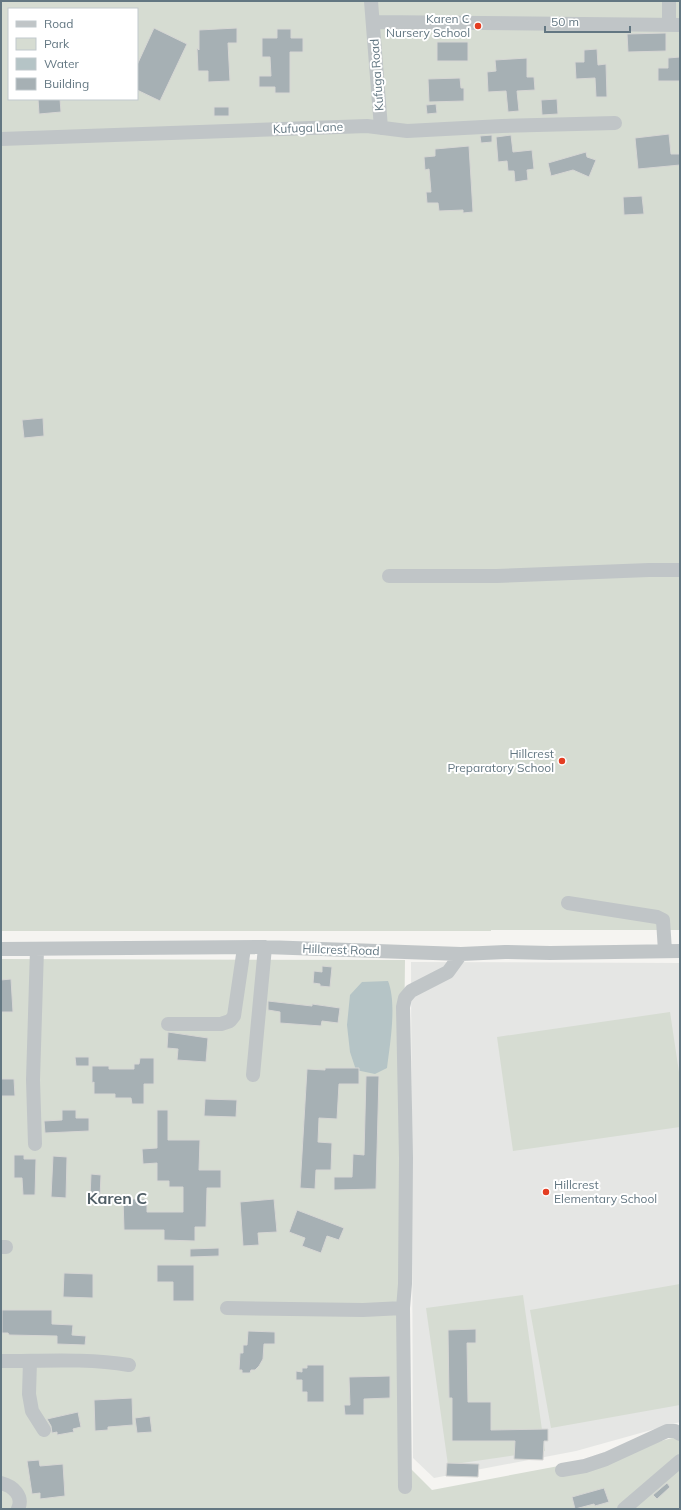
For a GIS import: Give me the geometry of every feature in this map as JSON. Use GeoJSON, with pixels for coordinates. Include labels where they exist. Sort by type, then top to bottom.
{"type":"FeatureCollection","features":[{"type":"Feature","properties":{"kind":"street","name":"Kufuga Road"},"geometry":{"type":"LineString","coordinates":[[372,1],[381,128]]}},
{"type":"Feature","properties":{"kind":"street"},"geometry":{"type":"LineString","coordinates":[[669,1],[675,25]]}},
{"type":"Feature","properties":{"kind":"street","name":"Kufuga Road"},"geometry":{"type":"LineString","coordinates":[[373,22],[675,25]]}},
{"type":"Feature","properties":{"kind":"street","name":"Kufuga Lane"},"geometry":{"type":"LineString","coordinates":[[1,139],[360,126],[407,131],[502,126],[615,123]]}},
{"type":"Feature","properties":{"kind":"street"},"geometry":{"type":"LineString","coordinates":[[389,576],[497,576],[680,570]]}},
{"type":"Feature","properties":{"kind":"street"},"geometry":{"type":"LineString","coordinates":[[568,904],[657,917],[663,920],[665,951]]}},
{"type":"Feature","properties":{"kind":"street"},"geometry":{"type":"LineString","coordinates":[[168,1024],[221,1024],[230,1021],[234,1016],[244,948]]}},
{"type":"Feature","properties":{"kind":"street"},"geometry":{"type":"LineString","coordinates":[[253,1075],[265,948]]}},
{"type":"Feature","properties":{"kind":"street","name":"Hillcrest Road"},"geometry":{"type":"LineString","coordinates":[[1,949],[265,948],[461,954],[505,952],[550,953],[680,951]]}},
{"type":"Feature","properties":{"kind":"street"},"geometry":{"type":"LineString","coordinates":[[35,1144],[34,1080],[37,949]]}},
{"type":"Feature","properties":{"kind":"street"},"geometry":{"type":"LineString","coordinates":[[405,1487],[403,1308],[405,1284],[406,1165],[403,1007],[406,998],[411,991],[448,972],[461,954]]}},
{"type":"Feature","properties":{"kind":"street"},"geometry":{"type":"LineString","coordinates":[[227,1308],[363,1310],[403,1308]]}},
{"type":"Feature","properties":{"kind":"street"},"geometry":{"type":"LineString","coordinates":[[1,1361],[84,1360],[129,1365]]}},
{"type":"Feature","properties":{"kind":"street"},"geometry":{"type":"LineString","coordinates":[[30,1361],[29,1394],[32,1411],[35,1418],[42,1425],[44,1430]]}},
{"type":"Feature","properties":{"kind":"street"},"geometry":{"type":"LineString","coordinates":[[562,1470],[585,1466],[599,1461],[667,1431],[675,1431],[680,1434]]}},
{"type":"Feature","properties":{"kind":"street"},"geometry":{"type":"LineString","coordinates":[[624,1509],[680,1461]]}},
{"type":"Feature","properties":{"kind":"street"},"geometry":{"type":"LineString","coordinates":[[1,1483],[11,1486],[18,1494],[20,1506],[18,1509]]}},
{"type":"Feature","properties":{"kind":"shaded area","name":"Hillcrest Elementary School"},"geometry":{"type":"Polygon","coordinates":[[[411,962],[680,963],[680,1422],[576,1451],[434,1478],[413,1458],[411,962]]]}},
{"type":"Feature","properties":{"kind":"green space"},"geometry":{"type":"Polygon","coordinates":[[[1,1],[680,1],[680,930],[1,931],[1,1]]]}},
{"type":"Feature","properties":{"kind":"green space"},"geometry":{"type":"Polygon","coordinates":[[[1,959],[405,960],[399,1457],[432,1490],[580,1462],[680,1436],[680,1509],[1,1509],[1,959]]]}},
{"type":"Feature","properties":{"kind":"green space"},"geometry":{"type":"Polygon","coordinates":[[[670,1012],[680,1079],[680,1127],[513,1151],[497,1037],[670,1012]]]}},
{"type":"Feature","properties":{"kind":"green space"},"geometry":{"type":"Polygon","coordinates":[[[680,1284],[680,1405],[551,1428],[530,1310],[680,1284]]]}},
{"type":"Feature","properties":{"kind":"green space"},"geometry":{"type":"Polygon","coordinates":[[[523,1295],[545,1451],[448,1465],[426,1308],[523,1295]]]}},
{"type":"Feature","properties":{"kind":"water"},"geometry":{"type":"Polygon","coordinates":[[[388,981],[391,990],[392,1012],[387,1068],[375,1074],[356,1070],[350,1052],[347,1025],[350,995],[362,982],[388,981]]]}},
{"type":"Feature","properties":{"kind":"building"},"geometry":{"type":"Polygon","coordinates":[[[154,28],[187,44],[160,101],[138,90],[138,63],[154,28]]]}},
{"type":"Feature","properties":{"kind":"building"},"geometry":{"type":"Polygon","coordinates":[[[237,28],[237,43],[228,43],[230,81],[208,82],[208,71],[198,71],[197,48],[199,50],[199,30],[237,28]]]}},
{"type":"Feature","properties":{"kind":"building"},"geometry":{"type":"Polygon","coordinates":[[[277,29],[291,29],[291,38],[303,38],[303,52],[290,52],[290,93],[275,93],[275,87],[259,87],[259,76],[271,76],[270,57],[262,57],[262,38],[277,38],[277,29]]]}},
{"type":"Feature","properties":{"kind":"building"},"geometry":{"type":"Polygon","coordinates":[[[666,33],[666,51],[628,52],[627,34],[666,33]]]}},
{"type":"Feature","properties":{"kind":"building"},"geometry":{"type":"Polygon","coordinates":[[[437,42],[468,42],[468,61],[437,61],[437,42]]]}},
{"type":"Feature","properties":{"kind":"building"},"geometry":{"type":"Polygon","coordinates":[[[597,49],[598,65],[606,64],[607,97],[596,97],[595,78],[576,79],[575,62],[584,62],[584,50],[597,49]]]}},
{"type":"Feature","properties":{"kind":"building"},"geometry":{"type":"Polygon","coordinates":[[[680,57],[680,81],[658,81],[658,68],[668,68],[668,58],[680,57]]]}},
{"type":"Feature","properties":{"kind":"building"},"geometry":{"type":"Polygon","coordinates":[[[527,58],[527,77],[534,77],[535,90],[517,91],[519,111],[508,112],[506,91],[488,92],[487,72],[496,71],[495,60],[527,58]]]}},
{"type":"Feature","properties":{"kind":"building"},"geometry":{"type":"Polygon","coordinates":[[[460,78],[461,88],[464,88],[464,101],[429,102],[428,79],[460,78]]]}},
{"type":"Feature","properties":{"kind":"building"},"geometry":{"type":"Polygon","coordinates":[[[557,99],[558,114],[542,115],[541,100],[557,99]]]}},
{"type":"Feature","properties":{"kind":"building"},"geometry":{"type":"Polygon","coordinates":[[[38,100],[60,100],[61,112],[39,114],[38,100]]]}},
{"type":"Feature","properties":{"kind":"building"},"geometry":{"type":"Polygon","coordinates":[[[436,104],[437,113],[427,114],[426,105],[436,104]]]}},
{"type":"Feature","properties":{"kind":"building"},"geometry":{"type":"Polygon","coordinates":[[[214,107],[229,107],[229,116],[214,116],[214,107]]]}},
{"type":"Feature","properties":{"kind":"building"},"geometry":{"type":"Polygon","coordinates":[[[669,134],[671,154],[680,154],[680,165],[638,169],[635,138],[669,134]]]}},
{"type":"Feature","properties":{"kind":"building"},"geometry":{"type":"Polygon","coordinates":[[[492,135],[492,142],[481,143],[480,136],[492,135]]]}},
{"type":"Feature","properties":{"kind":"building"},"geometry":{"type":"Polygon","coordinates":[[[511,135],[513,152],[532,150],[534,169],[527,170],[528,180],[515,182],[514,171],[508,171],[507,161],[498,162],[496,137],[511,135]]]}},
{"type":"Feature","properties":{"kind":"building"},"geometry":{"type":"Polygon","coordinates":[[[469,146],[473,212],[463,213],[463,210],[439,211],[438,203],[427,203],[426,192],[431,192],[429,169],[425,170],[424,157],[435,156],[435,149],[469,146]]]}},
{"type":"Feature","properties":{"kind":"building"},"geometry":{"type":"Polygon","coordinates":[[[586,152],[587,157],[596,160],[589,177],[573,170],[551,176],[548,163],[586,152]]]}},
{"type":"Feature","properties":{"kind":"building"},"geometry":{"type":"Polygon","coordinates":[[[642,196],[644,214],[624,215],[623,197],[642,196]]]}},
{"type":"Feature","properties":{"kind":"building"},"geometry":{"type":"Polygon","coordinates":[[[43,418],[44,436],[24,438],[22,420],[43,418]]]}},
{"type":"Feature","properties":{"kind":"building"},"geometry":{"type":"Polygon","coordinates":[[[322,966],[332,967],[330,987],[320,986],[320,984],[313,983],[314,971],[322,972],[322,966]]]}},
{"type":"Feature","properties":{"kind":"building"},"geometry":{"type":"Polygon","coordinates":[[[11,979],[13,1012],[1,1012],[1,980],[11,979]]]}},
{"type":"Feature","properties":{"kind":"building"},"geometry":{"type":"Polygon","coordinates":[[[268,1001],[312,1006],[312,1004],[340,1008],[338,1023],[322,1021],[321,1026],[280,1023],[280,1012],[268,1010],[268,1001]]]}},
{"type":"Feature","properties":{"kind":"building"},"geometry":{"type":"Polygon","coordinates":[[[168,1032],[208,1038],[206,1062],[177,1060],[178,1049],[167,1048],[168,1032]]]}},
{"type":"Feature","properties":{"kind":"building"},"geometry":{"type":"Polygon","coordinates":[[[75,1057],[89,1057],[89,1066],[76,1066],[75,1057]]]}},
{"type":"Feature","properties":{"kind":"building"},"geometry":{"type":"Polygon","coordinates":[[[140,1058],[154,1058],[154,1084],[144,1084],[144,1104],[132,1104],[131,1098],[115,1098],[115,1094],[94,1094],[94,1082],[92,1083],[92,1066],[109,1066],[109,1069],[134,1069],[134,1064],[139,1064],[140,1058]]]}},
{"type":"Feature","properties":{"kind":"building"},"geometry":{"type":"Polygon","coordinates":[[[325,1068],[359,1068],[359,1084],[339,1084],[337,1119],[319,1118],[318,1142],[332,1143],[331,1170],[316,1170],[315,1189],[300,1188],[307,1069],[325,1070],[325,1068]]]}},
{"type":"Feature","properties":{"kind":"building"},"geometry":{"type":"Polygon","coordinates":[[[366,1076],[379,1076],[376,1189],[334,1190],[334,1177],[352,1177],[353,1154],[364,1155],[366,1076]]]}},
{"type":"Feature","properties":{"kind":"building"},"geometry":{"type":"Polygon","coordinates":[[[1,1079],[14,1079],[15,1096],[1,1096],[1,1079]]]}},
{"type":"Feature","properties":{"kind":"building"},"geometry":{"type":"Polygon","coordinates":[[[205,1099],[237,1100],[236,1117],[204,1116],[205,1099]]]}},
{"type":"Feature","properties":{"kind":"building"},"geometry":{"type":"Polygon","coordinates":[[[62,1110],[76,1110],[76,1118],[89,1118],[89,1131],[45,1133],[44,1121],[62,1120],[62,1110]]]}},
{"type":"Feature","properties":{"kind":"building"},"geometry":{"type":"Polygon","coordinates":[[[157,1110],[168,1110],[168,1140],[200,1140],[199,1170],[221,1170],[221,1188],[207,1188],[206,1227],[195,1227],[195,1241],[164,1240],[164,1230],[124,1230],[123,1199],[147,1199],[147,1212],[183,1212],[183,1187],[169,1187],[169,1181],[157,1181],[157,1163],[143,1164],[142,1149],[157,1148],[157,1110]]]}},
{"type":"Feature","properties":{"kind":"building"},"geometry":{"type":"Polygon","coordinates":[[[14,1155],[24,1155],[24,1159],[36,1159],[35,1195],[23,1195],[22,1178],[14,1178],[14,1155]]]}},
{"type":"Feature","properties":{"kind":"building"},"geometry":{"type":"Polygon","coordinates":[[[53,1156],[67,1157],[66,1198],[51,1197],[53,1156]]]}},
{"type":"Feature","properties":{"kind":"building"},"geometry":{"type":"Polygon","coordinates":[[[91,1174],[101,1175],[100,1197],[90,1197],[91,1174]]]}},
{"type":"Feature","properties":{"kind":"building"},"geometry":{"type":"Polygon","coordinates":[[[274,1199],[277,1232],[258,1233],[259,1245],[243,1246],[240,1202],[274,1199]]]}},
{"type":"Feature","properties":{"kind":"building"},"geometry":{"type":"Polygon","coordinates":[[[297,1210],[344,1228],[339,1240],[327,1236],[321,1253],[302,1246],[305,1238],[289,1232],[297,1210]]]}},
{"type":"Feature","properties":{"kind":"building"},"geometry":{"type":"Polygon","coordinates":[[[219,1248],[219,1256],[190,1257],[190,1249],[219,1248]]]}},
{"type":"Feature","properties":{"kind":"building"},"geometry":{"type":"Polygon","coordinates":[[[157,1265],[194,1265],[194,1301],[173,1301],[173,1282],[157,1282],[157,1265]]]}},
{"type":"Feature","properties":{"kind":"building"},"geometry":{"type":"Polygon","coordinates":[[[64,1273],[93,1274],[93,1298],[63,1297],[64,1273]]]}},
{"type":"Feature","properties":{"kind":"building"},"geometry":{"type":"Polygon","coordinates":[[[2,1310],[52,1310],[52,1324],[73,1325],[72,1335],[86,1336],[85,1345],[57,1344],[57,1336],[9,1335],[8,1333],[2,1333],[2,1310]]]}},
{"type":"Feature","properties":{"kind":"building"},"geometry":{"type":"Polygon","coordinates":[[[476,1329],[476,1343],[467,1343],[468,1402],[491,1402],[491,1430],[548,1429],[548,1441],[544,1441],[543,1460],[514,1459],[515,1441],[452,1441],[452,1398],[449,1398],[448,1330],[476,1329]]]}},
{"type":"Feature","properties":{"kind":"building"},"geometry":{"type":"Polygon","coordinates":[[[248,1331],[275,1332],[275,1344],[264,1344],[263,1359],[259,1366],[255,1370],[251,1370],[250,1373],[242,1373],[242,1370],[239,1370],[240,1353],[243,1353],[243,1345],[247,1345],[248,1331]]]}},
{"type":"Feature","properties":{"kind":"building"},"geometry":{"type":"Polygon","coordinates":[[[307,1365],[324,1365],[324,1402],[307,1402],[307,1392],[302,1392],[302,1380],[296,1380],[296,1371],[302,1372],[302,1368],[307,1368],[307,1365]]]}},
{"type":"Feature","properties":{"kind":"building"},"geometry":{"type":"Polygon","coordinates":[[[390,1376],[390,1398],[364,1399],[364,1415],[345,1415],[344,1405],[350,1405],[349,1377],[390,1376]]]}},
{"type":"Feature","properties":{"kind":"building"},"geometry":{"type":"Polygon","coordinates":[[[132,1398],[133,1425],[108,1427],[108,1430],[95,1431],[94,1400],[132,1398]]]}},
{"type":"Feature","properties":{"kind":"building"},"geometry":{"type":"Polygon","coordinates":[[[78,1412],[81,1427],[73,1429],[74,1432],[57,1435],[57,1432],[52,1433],[51,1426],[47,1419],[78,1412]]]}},
{"type":"Feature","properties":{"kind":"building"},"geometry":{"type":"Polygon","coordinates":[[[150,1416],[152,1432],[137,1433],[135,1418],[150,1416]]]}},
{"type":"Feature","properties":{"kind":"building"},"geometry":{"type":"Polygon","coordinates":[[[39,1460],[40,1466],[63,1464],[65,1496],[40,1499],[40,1493],[32,1494],[27,1461],[39,1460]]]}},
{"type":"Feature","properties":{"kind":"building"},"geometry":{"type":"Polygon","coordinates":[[[447,1463],[479,1464],[478,1477],[446,1476],[447,1463]]]}},
{"type":"Feature","properties":{"kind":"building"},"geometry":{"type":"Polygon","coordinates":[[[667,1483],[670,1487],[657,1499],[653,1495],[667,1483]]]}},
{"type":"Feature","properties":{"kind":"building"},"geometry":{"type":"Polygon","coordinates":[[[604,1488],[609,1502],[575,1509],[572,1497],[604,1488]]]}},
{"type":"Feature","properties":{"kind":"place","name":"Karen C Nursery School"},"geometry":{"type":"Point","coordinates":[478,26]}},
{"type":"Feature","properties":{"kind":"place","name":"Hillcrest Preparatory School"},"geometry":{"type":"Point","coordinates":[562,761]}},
{"type":"Feature","properties":{"kind":"place","name":"Hillcrest Elementary School"},"geometry":{"type":"Point","coordinates":[546,1192]}},
{"type":"Feature","properties":{"kind":"district","name":"Karen C"},"geometry":{"type":"Point","coordinates":[117,1198]}}]}
